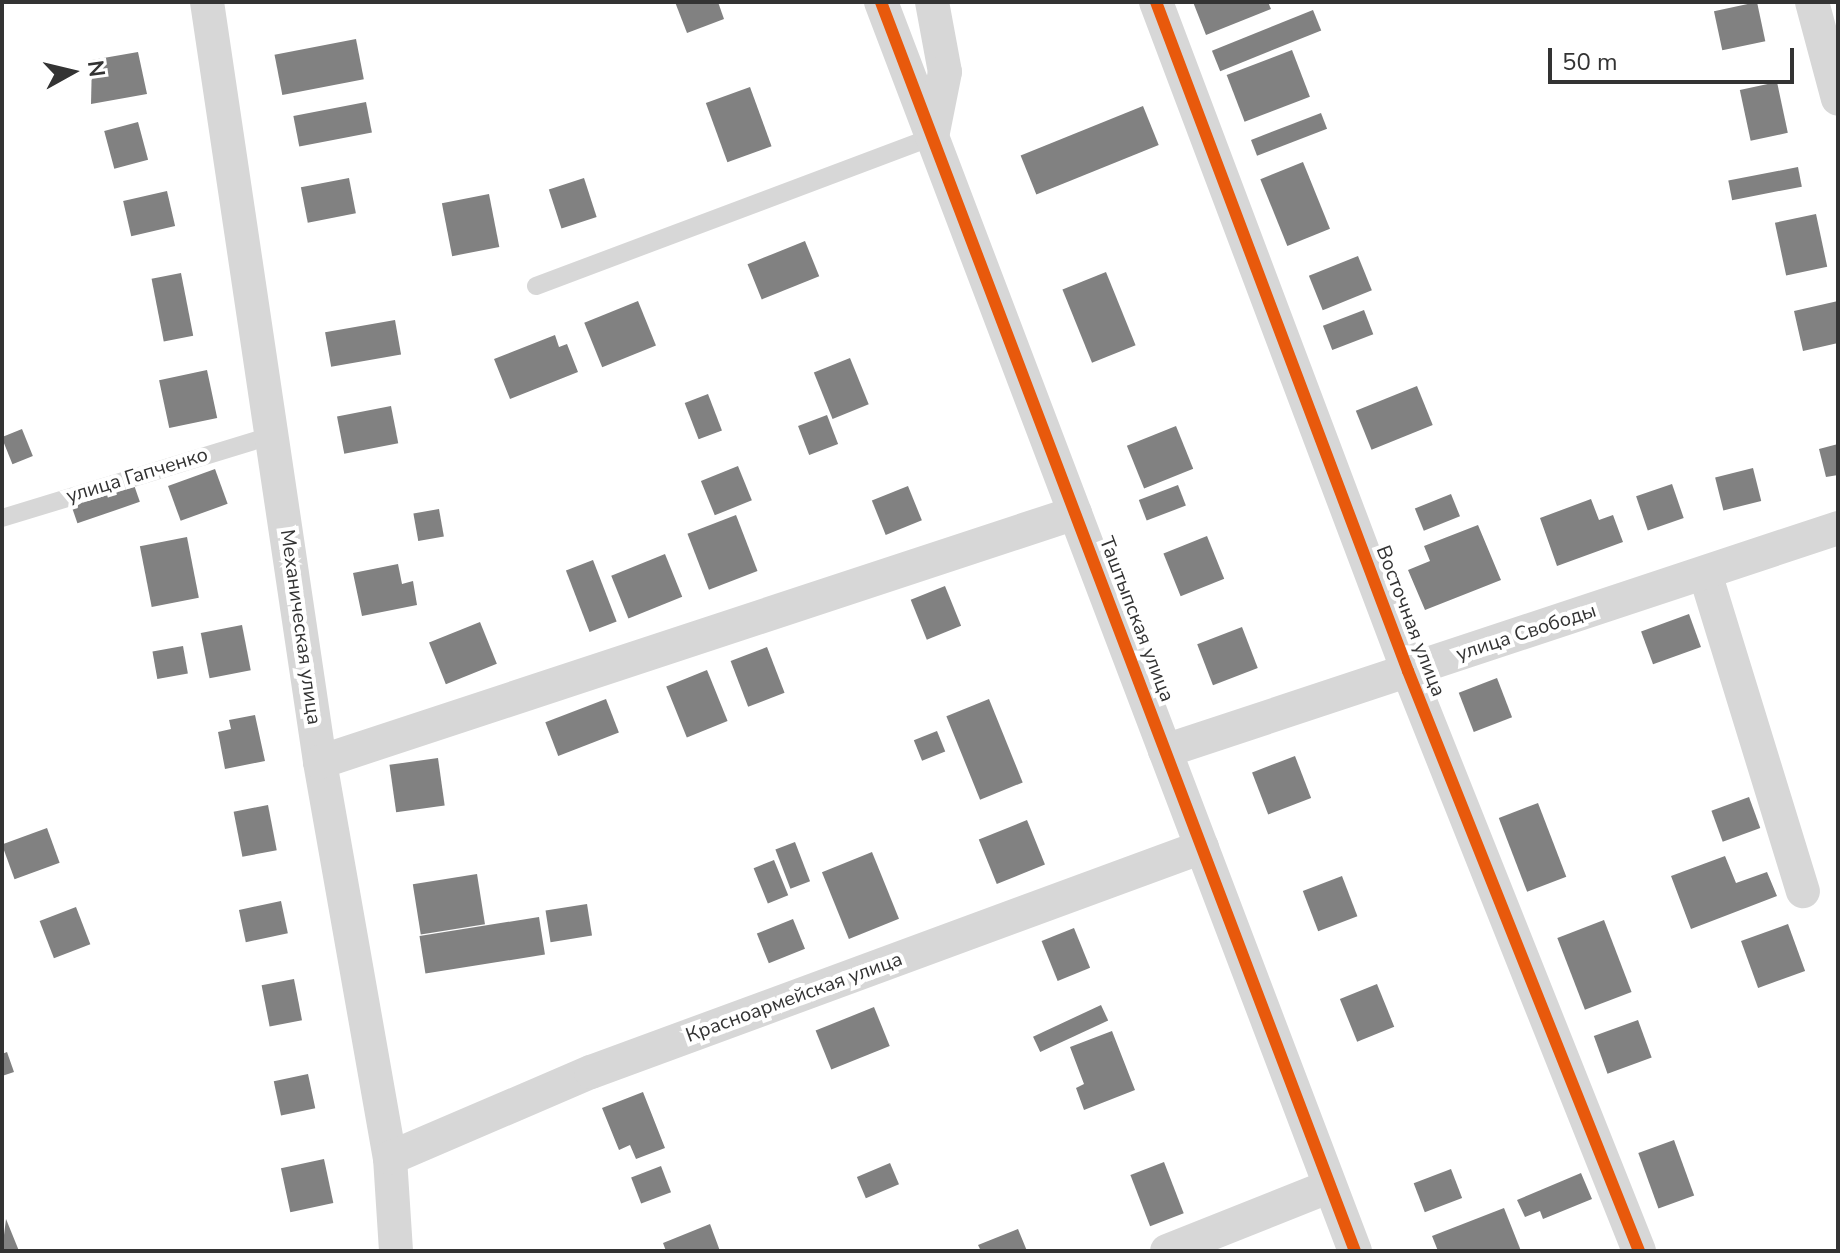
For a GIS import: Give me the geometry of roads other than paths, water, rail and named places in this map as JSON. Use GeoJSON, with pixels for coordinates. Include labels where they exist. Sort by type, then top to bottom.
{"type":"FeatureCollection","features":[{"type":"Feature","properties":{"kind":"street","name":"Механическая улица"},"geometry":{"type":"LineString","coordinates":[[207,2],[320,762],[390,1158],[396,1251]]}},
{"type":"Feature","properties":{"kind":"street","name":"Таштыпская улица"},"geometry":{"type":"LineString","coordinates":[[881,2],[1355,1251]]}},
{"type":"Feature","properties":{"kind":"street"},"geometry":{"type":"LineString","coordinates":[[932,2],[945,72],[932,137]]}},
{"type":"Feature","properties":{"kind":"street","name":"Восточная улица"},"geometry":{"type":"LineString","coordinates":[[1156,2],[1408,671],[1639,1251]]}},
{"type":"Feature","properties":{"kind":"street"},"geometry":{"type":"LineString","coordinates":[[1812,2],[1838,99]]}},
{"type":"Feature","properties":{"kind":"street"},"geometry":{"type":"LineString","coordinates":[[320,762],[1075,513]]}},
{"type":"Feature","properties":{"kind":"street","name":"улица Свободы"},"geometry":{"type":"LineString","coordinates":[[1165,751],[1838,528]]}},
{"type":"Feature","properties":{"kind":"street"},"geometry":{"type":"LineString","coordinates":[[1705,573],[1803,891]]}},
{"type":"Feature","properties":{"kind":"street","name":"Красноармейская улица"},"geometry":{"type":"LineString","coordinates":[[390,1158],[591,1072],[1202,847]]}},
{"type":"Feature","properties":{"kind":"street"},"geometry":{"type":"LineString","coordinates":[[1167,1251],[1330,1186]]}},
{"type":"Feature","properties":{"kind":"lane"},"geometry":{"type":"LineString","coordinates":[[536,286],[932,137]]}},
{"type":"Feature","properties":{"kind":"lane","name":"улица Гапченко"},"geometry":{"type":"LineString","coordinates":[[2,518],[273,435]]}}]}
